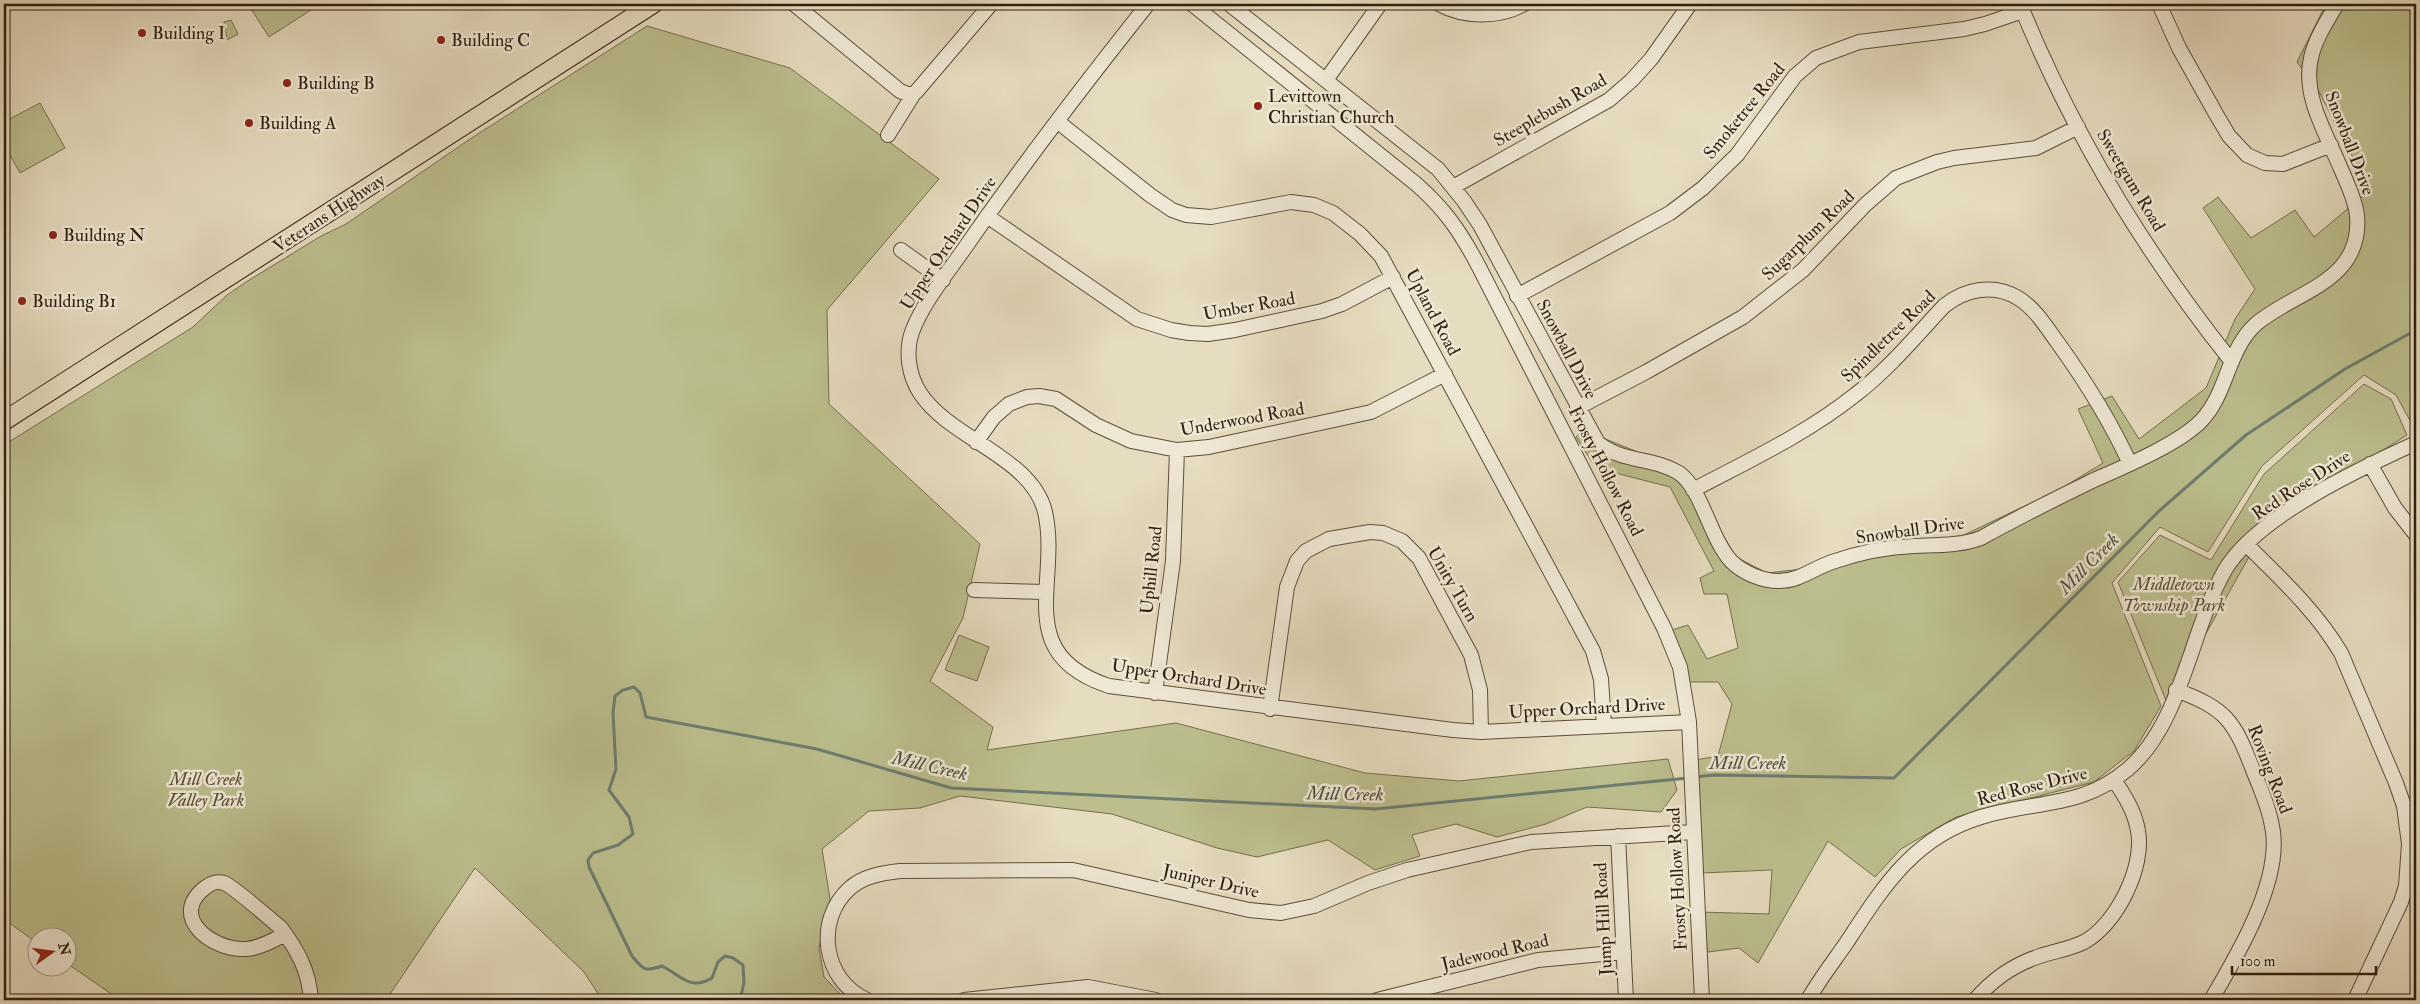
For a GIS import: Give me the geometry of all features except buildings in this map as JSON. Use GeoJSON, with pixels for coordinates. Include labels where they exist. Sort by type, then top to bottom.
{"type":"FeatureCollection","features":[{"type":"Feature","properties":{"kind":"main road","name":"Veterans Highway"},"geometry":{"type":"LineString","coordinates":[[4,420],[653,4]]}},
{"type":"Feature","properties":{"kind":"street"},"geometry":{"type":"LineString","coordinates":[[794,4],[894,85],[909,95],[913,94]]}},
{"type":"Feature","properties":{"kind":"street"},"geometry":{"type":"LineString","coordinates":[[888,135],[913,94],[991,4]]}},
{"type":"Feature","properties":{"kind":"street","name":"Upper Orchard Drive"},"geometry":{"type":"LineString","coordinates":[[1148,4],[1057,121],[987,216],[922,312],[912,332],[909,356],[911,372],[919,392],[934,410],[1023,476],[1040,498],[1048,527],[1045,592],[1046,621],[1051,636],[1062,657],[1073,668],[1092,680],[1108,686],[1270,708],[1481,732],[1689,722]]}},
{"type":"Feature","properties":{"kind":"street","name":"Frosty Hollow Road"},"geometry":{"type":"LineString","coordinates":[[1192,4],[1415,183],[1446,212],[1458,229],[1664,628],[1680,667],[1689,722],[1702,1000]]}},
{"type":"Feature","properties":{"kind":"street","name":"Snowball Drive"},"geometry":{"type":"LineString","coordinates":[[1229,4],[1421,155],[1453,187],[1480,225],[1577,408],[1598,443],[1608,451],[1627,458],[1664,466],[1678,473],[1693,490],[1714,535],[1732,561],[1752,575],[1780,581],[1803,576],[1832,562],[1867,552],[1913,546],[1966,544],[2130,464],[2174,440],[2200,422],[2217,400],[2240,345],[2255,325],[2324,283],[2334,274],[2349,254],[2356,233],[2354,203],[2313,103],[2308,72],[2317,42],[2336,4]]}},
{"type":"Feature","properties":{"kind":"street"},"geometry":{"type":"LineString","coordinates":[[1326,80],[1380,4]]}},
{"type":"Feature","properties":{"kind":"street"},"geometry":{"type":"LineString","coordinates":[[1439,4],[1459,12],[1479,15],[1511,9],[1524,4]]}},
{"type":"Feature","properties":{"kind":"street","name":"Steeplebush Road"},"geometry":{"type":"LineString","coordinates":[[1453,187],[1610,100],[1651,59],[1690,4]]}},
{"type":"Feature","properties":{"kind":"street"},"geometry":{"type":"LineString","coordinates":[[2159,4],[2180,48],[2216,114],[2229,136],[2247,155],[2265,163],[2283,164],[2331,145]]}},
{"type":"Feature","properties":{"kind":"street","name":"Sweetgum Road"},"geometry":{"type":"LineString","coordinates":[[2021,7],[2049,71],[2078,127],[2120,200],[2172,282],[2232,362]]}},
{"type":"Feature","properties":{"kind":"street","name":"Smoketree Road"},"geometry":{"type":"LineString","coordinates":[[1517,296],[1670,213],[1703,188],[1737,155],[1795,76],[1816,58],[1858,42],[1964,29],[1985,24],[2021,7]]}},
{"type":"Feature","properties":{"kind":"street","name":"Upland Road"},"geometry":{"type":"LineString","coordinates":[[1057,121],[1150,195],[1164,205],[1186,215],[1211,218],[1291,202],[1303,202],[1323,208],[1334,214],[1368,242],[1380,256],[1393,277],[1593,651],[1601,679],[1604,726]]}},
{"type":"Feature","properties":{"kind":"street","name":"Sugarplum Road"},"geometry":{"type":"LineString","coordinates":[[1577,408],[1721,331],[1768,299],[1803,270],[1865,205],[1896,178],[1937,162],[1954,158],[2036,148],[2078,127]]}},
{"type":"Feature","properties":{"kind":"street","name":"Umber Road"},"geometry":{"type":"LineString","coordinates":[[987,216],[1137,319],[1171,330],[1189,333],[1208,334],[1234,330],[1322,311],[1342,304],[1393,277]]}},
{"type":"Feature","properties":{"kind":"street"},"geometry":{"type":"LineString","coordinates":[[901,250],[944,280]]}},
{"type":"Feature","properties":{"kind":"street","name":"Spindletree Road"},"geometry":{"type":"LineString","coordinates":[[1693,490],[1812,426],[1834,412],[1857,394],[1944,306],[1961,294],[1980,289],[2004,291],[2016,297],[2037,314],[2104,412],[2130,464]]}},
{"type":"Feature","properties":{"kind":"street","name":"Underwood Road"},"geometry":{"type":"LineString","coordinates":[[976,442],[994,417],[1009,404],[1027,397],[1039,396],[1056,399],[1096,426],[1148,445],[1177,450],[1209,447],[1371,412],[1445,374]]}},
{"type":"Feature","properties":{"kind":"street","name":"Red Rose Drive"},"geometry":{"type":"LineString","coordinates":[[1808,1000],[1866,912],[1898,869],[1931,840],[1981,817],[2084,796],[2114,780],[2130,767],[2157,734],[2210,602],[2226,570],[2247,545],[2278,519],[2325,489],[2370,464],[2416,443]]}},
{"type":"Feature","properties":{"kind":"street","name":"Uphill Road"},"geometry":{"type":"LineString","coordinates":[[1155,693],[1172,561],[1177,450]]}},
{"type":"Feature","properties":{"kind":"street"},"geometry":{"type":"LineString","coordinates":[[2370,464],[2396,508],[2416,535]]}},
{"type":"Feature","properties":{"kind":"street","name":"Unity Turn"},"geometry":{"type":"LineString","coordinates":[[1270,708],[1287,587],[1292,570],[1306,551],[1329,539],[1370,532],[1383,533],[1402,541],[1419,558],[1475,665],[1480,690],[1481,732]]}},
{"type":"Feature","properties":{"kind":"street"},"geometry":{"type":"LineString","coordinates":[[2247,545],[2315,614],[2335,641],[2404,806],[2409,844],[2406,886],[2394,921],[2355,1000]]}},
{"type":"Feature","properties":{"kind":"street"},"geometry":{"type":"LineString","coordinates":[[974,590],[1045,592]]}},
{"type":"Feature","properties":{"kind":"street","name":"Roving Road"},"geometry":{"type":"LineString","coordinates":[[2176,690],[2212,706],[2233,725],[2264,798],[2273,834],[2272,865],[2261,902],[2211,1000]]}},
{"type":"Feature","properties":{"kind":"street"},"geometry":{"type":"LineString","coordinates":[[1975,1000],[2005,973],[2037,957],[2083,942],[2104,927],[2113,915],[2132,879],[2139,853],[2138,831],[2134,816],[2114,780]]}},
{"type":"Feature","properties":{"kind":"street","name":"Juniper Drive"},"geometry":{"type":"LineString","coordinates":[[867,1000],[851,991],[838,976],[831,962],[828,936],[832,915],[843,895],[852,887],[875,875],[900,872],[1073,870],[1249,910],[1281,913],[1314,906],[1368,883],[1407,870],[1505,846],[1618,836],[1693,832]]}},
{"type":"Feature","properties":{"kind":"street","name":"Jump Hill Road"},"geometry":{"type":"LineString","coordinates":[[1618,836],[1626,1000]]}},
{"type":"Feature","properties":{"kind":"street"},"geometry":{"type":"LineString","coordinates":[[286,934],[270,942],[246,949],[218,944],[200,932],[193,922],[192,908],[197,894],[212,883],[224,883],[286,934],[299,952],[310,989],[311,1000]]}},
{"type":"Feature","properties":{"kind":"street","name":"Jadewood Road"},"geometry":{"type":"LineString","coordinates":[[1377,1000],[1538,960],[1624,952]]}},
{"type":"Feature","properties":{"kind":"street"},"geometry":{"type":"LineString","coordinates":[[964,1000],[1088,987],[1156,1000]]}},
{"type":"Feature","properties":{"kind":"green space"},"geometry":{"type":"Polygon","coordinates":[[[248,4],[311,4],[314,8],[269,37],[248,4]]]}},
{"type":"Feature","properties":{"kind":"green space"},"geometry":{"type":"Polygon","coordinates":[[[2326,4],[2416,4],[2416,425],[2413,426],[2396,395],[2364,375],[2262,466],[2208,552],[2160,527],[2112,583],[2161,706],[2134,751],[2094,782],[1956,817],[1901,849],[1875,877],[1828,841],[1758,963],[1739,948],[1708,952],[1698,912],[1769,914],[1772,870],[1701,873],[1695,760],[1718,756],[1732,704],[1718,682],[1689,682],[1669,631],[1688,625],[1707,659],[1738,648],[1727,594],[1704,594],[1700,578],[1714,571],[1670,487],[1596,468],[1576,437],[1583,430],[1685,471],[1736,557],[1767,573],[1794,570],[1964,535],[2062,488],[2103,463],[2078,409],[2112,396],[2139,439],[2206,388],[2235,319],[2255,289],[2203,208],[2218,197],[2251,238],[2295,210],[2314,237],[2370,190],[2318,90],[2297,62],[2326,4]]]}},
{"type":"Feature","properties":{"kind":"green space"},"geometry":{"type":"Polygon","coordinates":[[[231,20],[238,34],[227,40],[224,22],[231,20]]]}},
{"type":"Feature","properties":{"kind":"green space","name":"Mill Creek Valley Park"},"geometry":{"type":"Polygon","coordinates":[[[647,26],[790,68],[939,179],[827,310],[829,404],[980,544],[963,618],[930,681],[993,727],[987,750],[1176,723],[1365,773],[1459,781],[1668,759],[1677,790],[1661,812],[1587,807],[1546,824],[1497,837],[1456,824],[1412,835],[1420,856],[1375,870],[1328,840],[1257,857],[1217,848],[1112,814],[960,796],[920,808],[869,811],[822,849],[830,899],[819,948],[824,977],[846,1000],[602,1000],[584,972],[475,868],[386,1000],[120,1000],[78,971],[78,926],[28,926],[28,936],[4,919],[4,445],[193,327],[227,295],[246,282],[321,236],[346,224],[470,139],[647,26]]]}},
{"type":"Feature","properties":{"kind":"green space"},"geometry":{"type":"Polygon","coordinates":[[[40,103],[65,148],[20,173],[4,144],[4,122],[40,103]]]}},
{"type":"Feature","properties":{"kind":"green space","name":"Middletown Township Park"},"geometry":{"type":"Polygon","coordinates":[[[2364,384],[2391,399],[2407,435],[2268,523],[2167,703],[2118,582],[2160,535],[2211,560],[2264,474],[2364,384]]]}},
{"type":"Feature","properties":{"kind":"green space"},"geometry":{"type":"Polygon","coordinates":[[[959,635],[989,647],[977,681],[945,670],[959,635]]]}},
{"type":"Feature","properties":{"kind":"waterway","name":"Mill Creek"},"geometry":{"type":"LineString","coordinates":[[1694,777],[1714,775],[1894,778],[2159,511],[2246,435],[2345,369],[2416,330]]}},
{"type":"Feature","properties":{"kind":"waterway","name":"Mill Creek"},"geometry":{"type":"LineString","coordinates":[[740,1000],[744,983],[743,965],[733,958],[725,956],[718,962],[712,978],[698,983],[686,981],[662,966],[651,969],[642,967],[632,956],[589,867],[588,860],[593,853],[618,845],[633,834],[629,817],[609,790],[616,769],[613,713],[615,696],[623,690],[634,687],[640,693],[646,717],[817,749],[951,788],[1375,809],[1688,778]]}},
{"type":"Feature","properties":{"kind":"place","name":"Building I"},"geometry":{"type":"Point","coordinates":[142,33]}},
{"type":"Feature","properties":{"kind":"place","name":"Building C"},"geometry":{"type":"Point","coordinates":[441,40]}},
{"type":"Feature","properties":{"kind":"place","name":"Building B"},"geometry":{"type":"Point","coordinates":[287,83]}},
{"type":"Feature","properties":{"kind":"place","name":"Levittown Christian Church"},"geometry":{"type":"Point","coordinates":[1258,106]}},
{"type":"Feature","properties":{"kind":"place","name":"Building A"},"geometry":{"type":"Point","coordinates":[249,123]}},
{"type":"Feature","properties":{"kind":"place","name":"Building N"},"geometry":{"type":"Point","coordinates":[53,235]}},
{"type":"Feature","properties":{"kind":"place","name":"Building B1"},"geometry":{"type":"Point","coordinates":[22,301]}}]}
